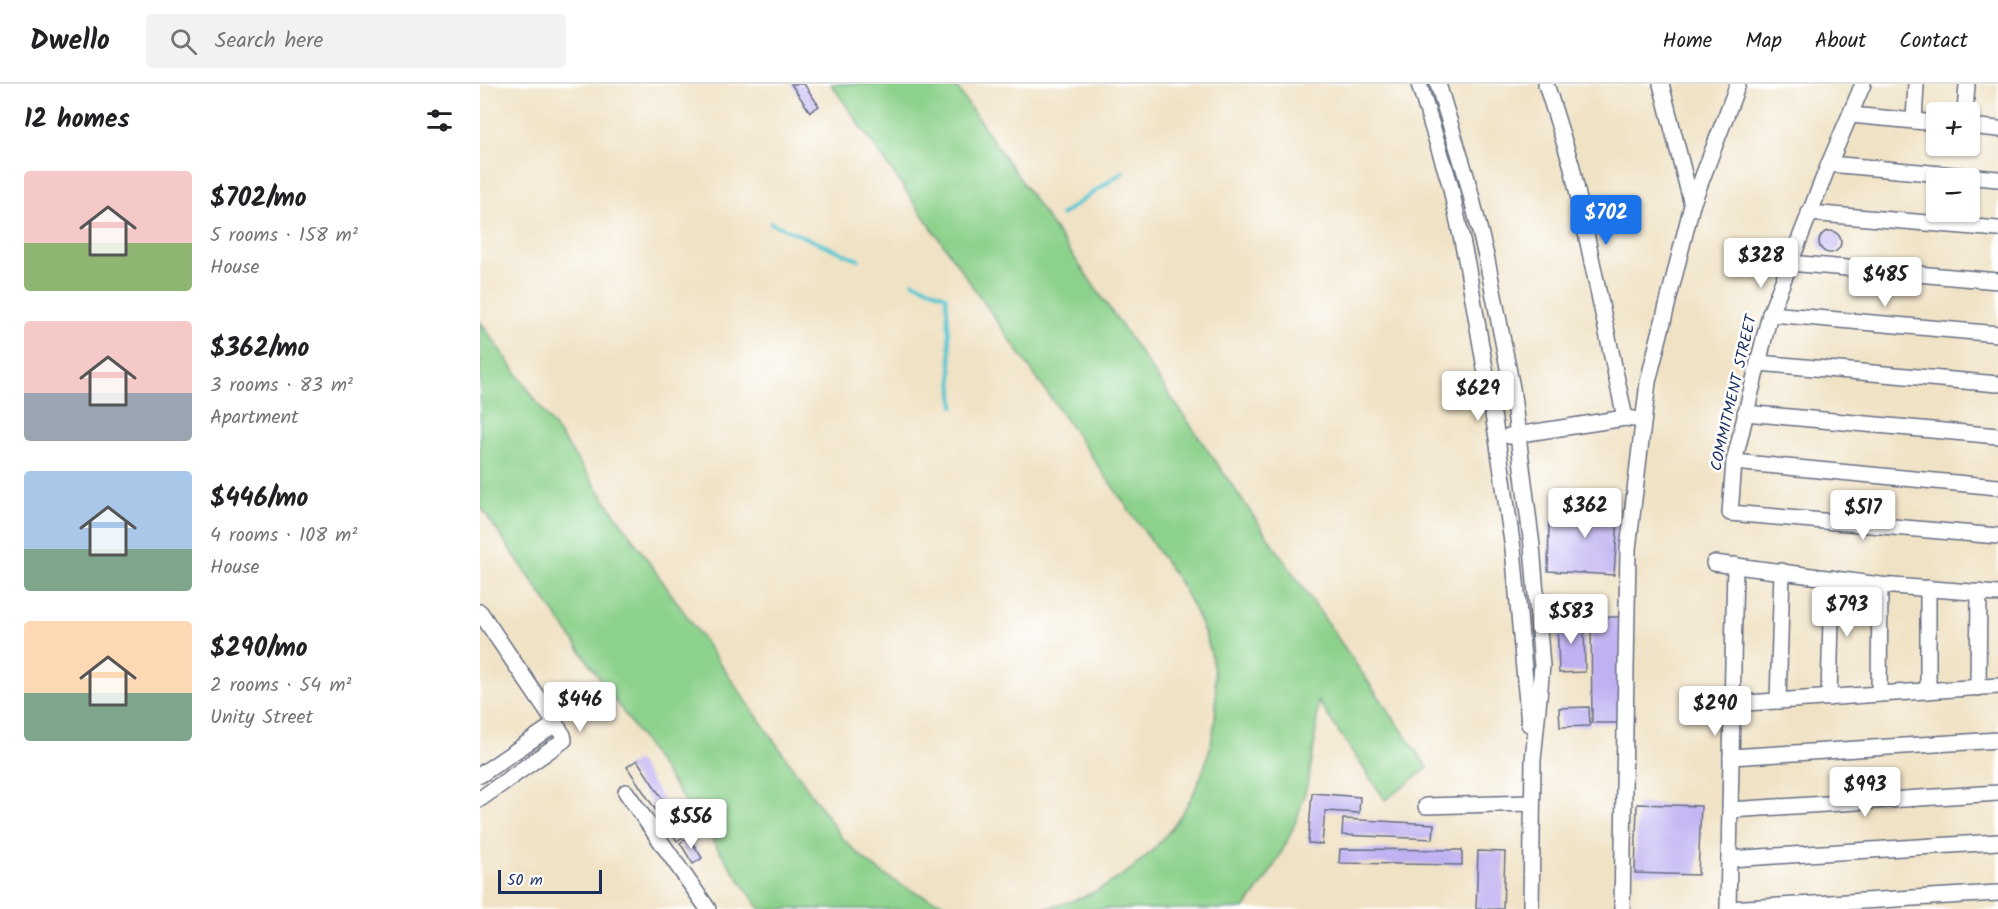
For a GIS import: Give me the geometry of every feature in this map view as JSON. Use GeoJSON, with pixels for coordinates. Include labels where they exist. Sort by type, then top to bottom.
{"type":"FeatureCollection","features":[{"type":"Feature","properties":{"kind":"street"},"geometry":{"type":"LineString","coordinates":[[1419,84],[1450,184],[1467,264],[1497,438],[1513,549],[1533,760]]}},
{"type":"Feature","properties":{"kind":"street"},"geometry":{"type":"LineString","coordinates":[[1438,84],[1467,179],[1487,260],[1512,388],[1533,546],[1542,666],[1531,803],[1531,909]]}},
{"type":"Feature","properties":{"kind":"street"},"geometry":{"type":"LineString","coordinates":[[1546,84],[1572,167],[1625,418]]}},
{"type":"Feature","properties":{"kind":"street"},"geometry":{"type":"LineString","coordinates":[[1661,84],[1692,205]]}},
{"type":"Feature","properties":{"kind":"street"},"geometry":{"type":"LineString","coordinates":[[1622,909],[1628,549],[1648,382],[1692,205],[1738,84]]}},
{"type":"Feature","properties":{"kind":"street","name":"COMMITMENT STREET"},"geometry":{"type":"LineString","coordinates":[[1863,84],[1789,262],[1770,314],[1734,462],[1730,513],[1998,536]]}},
{"type":"Feature","properties":{"kind":"street"},"geometry":{"type":"LineString","coordinates":[[1914,121],[1916,84]]}},
{"type":"Feature","properties":{"kind":"street"},"geometry":{"type":"LineString","coordinates":[[1965,102],[1966,85]]}},
{"type":"Feature","properties":{"kind":"street"},"geometry":{"type":"LineString","coordinates":[[1851,115],[1926,122]]}},
{"type":"Feature","properties":{"kind":"street"},"geometry":{"type":"LineString","coordinates":[[1980,127],[1998,129]]}},
{"type":"Feature","properties":{"kind":"street"},"geometry":{"type":"LineString","coordinates":[[1829,164],[1998,179]]}},
{"type":"Feature","properties":{"kind":"street"},"geometry":{"type":"LineString","coordinates":[[1809,213],[1998,229]]}},
{"type":"Feature","properties":{"kind":"street"},"geometry":{"type":"LineString","coordinates":[[1789,262],[1998,280]]}},
{"type":"Feature","properties":{"kind":"street"},"geometry":{"type":"LineString","coordinates":[[1770,314],[1998,334]]}},
{"type":"Feature","properties":{"kind":"street"},"geometry":{"type":"LineString","coordinates":[[1758,363],[1998,384]]}},
{"type":"Feature","properties":{"kind":"street"},"geometry":{"type":"LineString","coordinates":[[1745,413],[1998,436]]}},
{"type":"Feature","properties":{"kind":"street"},"geometry":{"type":"LineString","coordinates":[[1497,438],[1625,418],[1643,420]]}},
{"type":"Feature","properties":{"kind":"street"},"geometry":{"type":"LineString","coordinates":[[1734,462],[1998,487]]}},
{"type":"Feature","properties":{"kind":"street"},"geometry":{"type":"LineString","coordinates":[[1714,563],[1880,585],[1998,594]]}},
{"type":"Feature","properties":{"kind":"street"},"geometry":{"type":"LineString","coordinates":[[1735,565],[1728,909],[1998,893]]}},
{"type":"Feature","properties":{"kind":"street"},"geometry":{"type":"LineString","coordinates":[[1778,701],[1782,571]]}},
{"type":"Feature","properties":{"kind":"street"},"geometry":{"type":"LineString","coordinates":[[1829,698],[1832,578]]}},
{"type":"Feature","properties":{"kind":"street"},"geometry":{"type":"LineString","coordinates":[[1878,694],[1880,585]]}},
{"type":"Feature","properties":{"kind":"street"},"geometry":{"type":"LineString","coordinates":[[1928,588],[1928,691]]}},
{"type":"Feature","properties":{"kind":"street"},"geometry":{"type":"LineString","coordinates":[[1978,688],[1979,592]]}},
{"type":"Feature","properties":{"kind":"street"},"geometry":{"type":"LineString","coordinates":[[480,612],[563,735],[564,740],[480,799]]}},
{"type":"Feature","properties":{"kind":"street"},"geometry":{"type":"LineString","coordinates":[[1732,704],[1998,686]]}},
{"type":"Feature","properties":{"kind":"street"},"geometry":{"type":"LineString","coordinates":[[480,775],[555,724]]}},
{"type":"Feature","properties":{"kind":"street"},"geometry":{"type":"LineString","coordinates":[[1731,757],[1998,740]]}},
{"type":"Feature","properties":{"kind":"street"},"geometry":{"type":"LineString","coordinates":[[626,792],[708,909]]}},
{"type":"Feature","properties":{"kind":"street"},"geometry":{"type":"LineString","coordinates":[[1730,810],[1998,793]]}},
{"type":"Feature","properties":{"kind":"street"},"geometry":{"type":"LineString","coordinates":[[1426,806],[1531,803]]}},
{"type":"Feature","properties":{"kind":"street"},"geometry":{"type":"LineString","coordinates":[[1729,859],[1998,842]]}},
{"type":"Feature","properties":{"kind":"green space"},"geometry":{"type":"Polygon","coordinates":[[[831,84],[954,84],[1428,768],[1385,800],[1318,701],[1312,759],[1299,811],[1290,836],[1277,860],[1244,909],[1040,909],[1082,897],[1120,877],[1152,850],[1179,818],[1199,780],[1212,740],[1216,697],[1211,654],[1197,616],[1178,580],[831,84]]]}},
{"type":"Feature","properties":{"kind":"green space"},"geometry":{"type":"Polygon","coordinates":[[[480,321],[843,839],[870,864],[898,883],[914,892],[964,909],[760,909],[480,506],[480,321]]]}},
{"type":"Feature","properties":{"kind":"building"},"geometry":{"type":"Polygon","coordinates":[[[791,84],[804,84],[819,106],[810,112],[791,84]]]}},
{"type":"Feature","properties":{"kind":"building"},"geometry":{"type":"Polygon","coordinates":[[[1830,231],[1838,234],[1841,242],[1838,250],[1830,253],[1822,250],[1819,242],[1822,234],[1830,231]]]}},
{"type":"Feature","properties":{"kind":"building"},"geometry":{"type":"Polygon","coordinates":[[[1619,502],[1614,575],[1548,571],[1549,522],[1565,523],[1566,503],[1619,502]]]}},
{"type":"Feature","properties":{"kind":"building"},"geometry":{"type":"Polygon","coordinates":[[[1591,617],[1621,617],[1619,723],[1592,723],[1591,617]]]}},
{"type":"Feature","properties":{"kind":"building"},"geometry":{"type":"Polygon","coordinates":[[[1584,618],[1585,672],[1559,673],[1557,619],[1584,618]]]}},
{"type":"Feature","properties":{"kind":"building"},"geometry":{"type":"Polygon","coordinates":[[[1589,707],[1590,726],[1560,727],[1559,708],[1589,707]]]}},
{"type":"Feature","properties":{"kind":"building"},"geometry":{"type":"Polygon","coordinates":[[[637,760],[671,812],[661,818],[627,767],[637,760]]]}},
{"type":"Feature","properties":{"kind":"building"},"geometry":{"type":"Polygon","coordinates":[[[1312,793],[1360,797],[1359,813],[1325,811],[1322,844],[1308,843],[1312,793]]]}},
{"type":"Feature","properties":{"kind":"building"},"geometry":{"type":"Polygon","coordinates":[[[1637,804],[1701,806],[1698,875],[1635,873],[1637,804]]]}},
{"type":"Feature","properties":{"kind":"building"},"geometry":{"type":"Polygon","coordinates":[[[674,815],[687,834],[677,841],[665,822],[674,815]]]}},
{"type":"Feature","properties":{"kind":"building"},"geometry":{"type":"Polygon","coordinates":[[[1343,819],[1434,824],[1433,839],[1342,835],[1343,819]]]}},
{"type":"Feature","properties":{"kind":"building"},"geometry":{"type":"Polygon","coordinates":[[[689,837],[702,858],[693,864],[680,843],[689,837]]]}},
{"type":"Feature","properties":{"kind":"building"},"geometry":{"type":"Polygon","coordinates":[[[1340,849],[1462,850],[1462,865],[1339,863],[1340,849]]]}},
{"type":"Feature","properties":{"kind":"building"},"geometry":{"type":"Polygon","coordinates":[[[1478,851],[1505,852],[1503,909],[1476,909],[1478,851]]]}},
{"type":"Feature","properties":{"kind":"waterway"},"geometry":{"type":"LineString","coordinates":[[1061,215],[1123,172]]}},
{"type":"Feature","properties":{"kind":"waterway"},"geometry":{"type":"LineString","coordinates":[[771,223],[859,260]]}},
{"type":"Feature","properties":{"kind":"waterway"},"geometry":{"type":"LineString","coordinates":[[913,282],[946,296],[954,406]]}}]}
